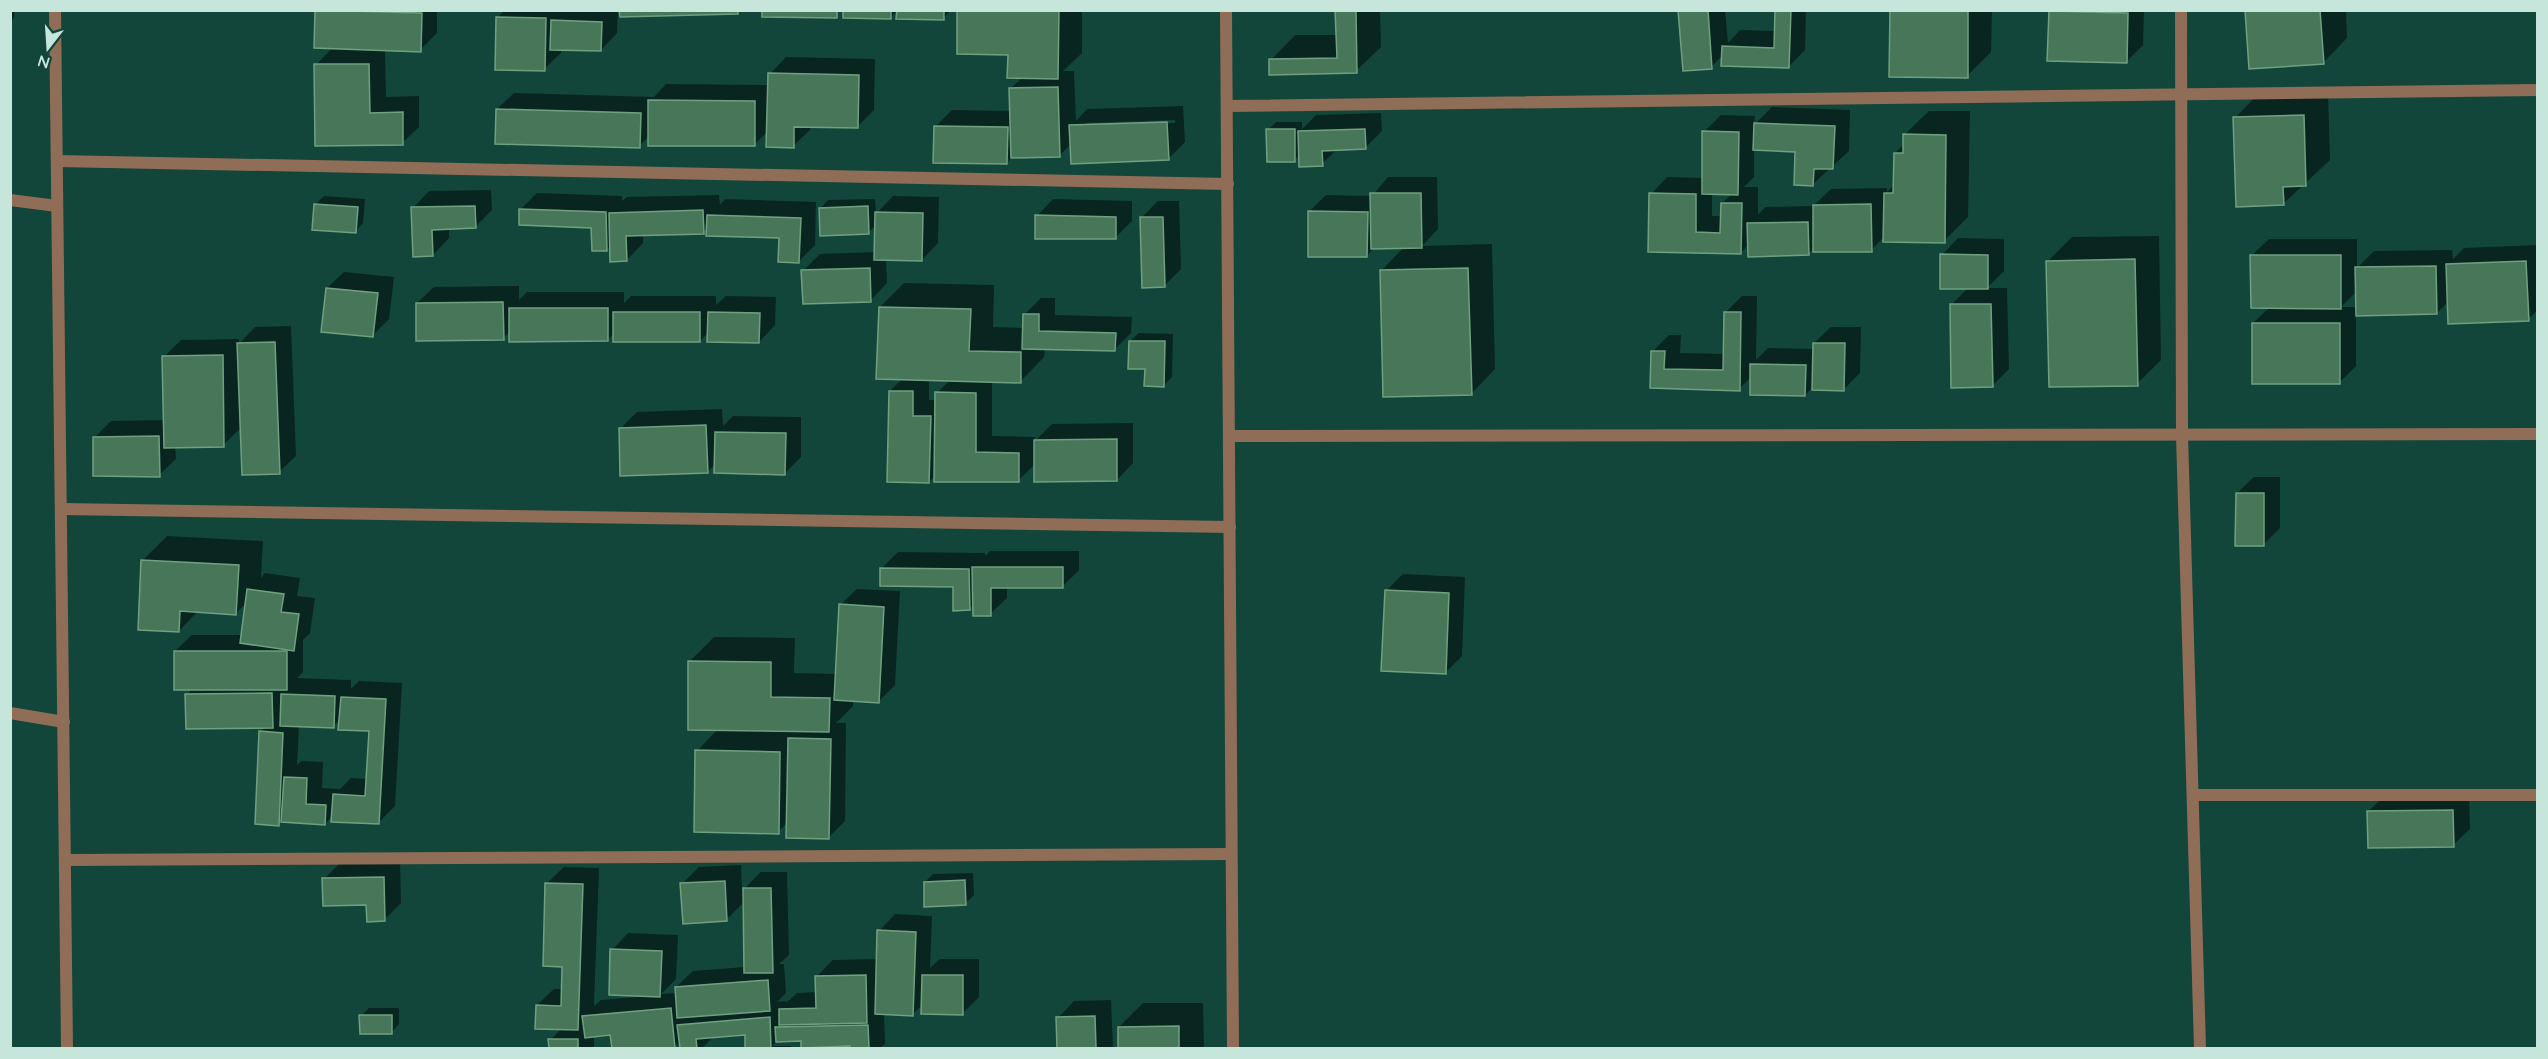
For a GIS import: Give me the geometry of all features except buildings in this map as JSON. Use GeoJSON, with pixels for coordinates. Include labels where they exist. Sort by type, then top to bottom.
{"type":"FeatureCollection","features":[{"type":"Feature","properties":{"kind":"street"},"geometry":{"type":"LineString","coordinates":[[55,10],[67,1048]]}},
{"type":"Feature","properties":{"kind":"street"},"geometry":{"type":"LineString","coordinates":[[1226,10],[1233,1048]]}},
{"type":"Feature","properties":{"kind":"street"},"geometry":{"type":"LineString","coordinates":[[2181,10],[2182,435],[2200,1048]]}},
{"type":"Feature","properties":{"kind":"street"},"geometry":{"type":"LineString","coordinates":[[1227,106],[2538,90]]}},
{"type":"Feature","properties":{"kind":"street"},"geometry":{"type":"LineString","coordinates":[[57,161],[1228,184]]}},
{"type":"Feature","properties":{"kind":"street"},"geometry":{"type":"LineString","coordinates":[[10,200],[57,206]]}},
{"type":"Feature","properties":{"kind":"street"},"geometry":{"type":"LineString","coordinates":[[1229,436],[2538,434]]}},
{"type":"Feature","properties":{"kind":"street"},"geometry":{"type":"LineString","coordinates":[[61,509],[1230,527]]}},
{"type":"Feature","properties":{"kind":"street"},"geometry":{"type":"LineString","coordinates":[[10,713],[64,722]]}},
{"type":"Feature","properties":{"kind":"street"},"geometry":{"type":"LineString","coordinates":[[2193,795],[2538,795]]}},
{"type":"Feature","properties":{"kind":"street"},"geometry":{"type":"LineString","coordinates":[[65,860],[1231,854]]}}]}
